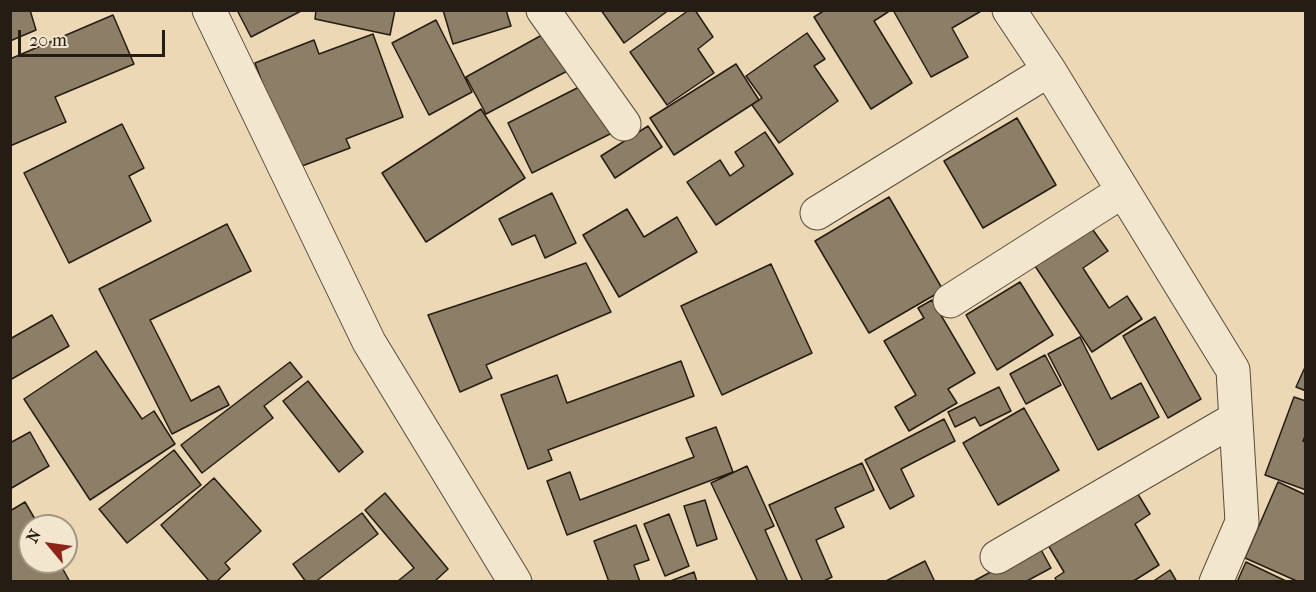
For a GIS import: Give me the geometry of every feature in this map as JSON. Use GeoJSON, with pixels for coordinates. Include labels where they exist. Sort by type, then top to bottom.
{"type":"FeatureCollection","features":[{"type":"Feature","properties":{"kind":"street"},"geometry":{"type":"LineString","coordinates":[[209,10],[369,342],[515,582]]}},
{"type":"Feature","properties":{"kind":"street"},"geometry":{"type":"LineString","coordinates":[[543,10],[624,124]]}},
{"type":"Feature","properties":{"kind":"street"},"geometry":{"type":"LineString","coordinates":[[1009,10],[1233,370],[1242,522],[1216,582]]}},
{"type":"Feature","properties":{"kind":"street"},"geometry":{"type":"LineString","coordinates":[[818,213],[1048,70]]}},
{"type":"Feature","properties":{"kind":"street"},"geometry":{"type":"LineString","coordinates":[[950,301],[1123,191]]}},
{"type":"Feature","properties":{"kind":"street"},"geometry":{"type":"LineString","coordinates":[[997,557],[1235,419]]}},
{"type":"Feature","properties":{"kind":"building"},"geometry":{"type":"Polygon","coordinates":[[[10,10],[30,10],[36,30],[10,41],[10,10]]]}},
{"type":"Feature","properties":{"kind":"building"},"geometry":{"type":"Polygon","coordinates":[[[237,10],[303,10],[251,37],[237,10]]]}},
{"type":"Feature","properties":{"kind":"building"},"geometry":{"type":"Polygon","coordinates":[[[316,10],[395,10],[390,35],[315,19],[316,10]]]}},
{"type":"Feature","properties":{"kind":"building"},"geometry":{"type":"Polygon","coordinates":[[[443,10],[506,10],[511,26],[453,44],[443,10]]]}},
{"type":"Feature","properties":{"kind":"building"},"geometry":{"type":"Polygon","coordinates":[[[601,10],[669,10],[624,43],[601,10]]]}},
{"type":"Feature","properties":{"kind":"building"},"geometry":{"type":"Polygon","coordinates":[[[689,10],[695,10],[713,37],[698,49],[714,73],[667,105],[630,52],[689,10]]]}},
{"type":"Feature","properties":{"kind":"building"},"geometry":{"type":"Polygon","coordinates":[[[825,10],[887,10],[888,12],[874,21],[912,83],[871,109],[814,17],[825,10]]]}},
{"type":"Feature","properties":{"kind":"building"},"geometry":{"type":"Polygon","coordinates":[[[893,10],[983,10],[952,28],[968,57],[931,77],[893,10]]]}},
{"type":"Feature","properties":{"kind":"building"},"geometry":{"type":"Polygon","coordinates":[[[113,15],[134,64],[55,97],[66,122],[10,146],[10,59],[113,15]]]}},
{"type":"Feature","properties":{"kind":"building"},"geometry":{"type":"Polygon","coordinates":[[[436,20],[472,92],[429,115],[392,43],[436,20]]]}},
{"type":"Feature","properties":{"kind":"building"},"geometry":{"type":"Polygon","coordinates":[[[551,30],[571,69],[486,114],[466,77],[551,30]]]}},
{"type":"Feature","properties":{"kind":"building"},"geometry":{"type":"Polygon","coordinates":[[[807,33],[825,59],[814,66],[838,101],[779,143],[752,105],[762,98],[746,76],[807,33]]]}},
{"type":"Feature","properties":{"kind":"building"},"geometry":{"type":"Polygon","coordinates":[[[373,34],[403,117],[346,139],[350,148],[294,169],[255,63],[314,40],[319,54],[373,34]]]}},
{"type":"Feature","properties":{"kind":"building"},"geometry":{"type":"Polygon","coordinates":[[[736,64],[759,100],[674,155],[650,118],[736,64]]]}},
{"type":"Feature","properties":{"kind":"building"},"geometry":{"type":"Polygon","coordinates":[[[587,83],[612,133],[532,173],[508,123],[587,83]]]}},
{"type":"Feature","properties":{"kind":"building"},"geometry":{"type":"Polygon","coordinates":[[[481,109],[525,178],[426,242],[382,173],[481,109]]]}},
{"type":"Feature","properties":{"kind":"building"},"geometry":{"type":"Polygon","coordinates":[[[1017,118],[1056,185],[983,228],[944,161],[1017,118]]]}},
{"type":"Feature","properties":{"kind":"building"},"geometry":{"type":"Polygon","coordinates":[[[122,124],[144,168],[129,176],[151,221],[69,263],[24,173],[122,124]]]}},
{"type":"Feature","properties":{"kind":"building"},"geometry":{"type":"Polygon","coordinates":[[[648,126],[662,147],[615,178],[601,156],[648,126]]]}},
{"type":"Feature","properties":{"kind":"building"},"geometry":{"type":"Polygon","coordinates":[[[765,132],[793,174],[716,225],[687,182],[720,160],[730,176],[744,166],[735,152],[765,132]]]}},
{"type":"Feature","properties":{"kind":"building"},"geometry":{"type":"Polygon","coordinates":[[[552,193],[576,243],[545,258],[535,235],[512,245],[499,219],[552,193]]]}},
{"type":"Feature","properties":{"kind":"building"},"geometry":{"type":"Polygon","coordinates":[[[889,197],[943,290],[869,333],[815,241],[889,197]]]}},
{"type":"Feature","properties":{"kind":"building"},"geometry":{"type":"Polygon","coordinates":[[[627,209],[644,237],[677,217],[697,252],[619,297],[583,235],[627,209]]]}},
{"type":"Feature","properties":{"kind":"building"},"geometry":{"type":"Polygon","coordinates":[[[1088,223],[1108,251],[1083,268],[1109,308],[1127,296],[1142,319],[1092,352],[1031,260],[1088,223]]]}},
{"type":"Feature","properties":{"kind":"building"},"geometry":{"type":"Polygon","coordinates":[[[227,224],[251,271],[150,320],[191,401],[219,386],[229,405],[172,434],[99,289],[227,224]]]}},
{"type":"Feature","properties":{"kind":"building"},"geometry":{"type":"Polygon","coordinates":[[[586,263],[611,312],[486,365],[492,378],[460,392],[428,315],[586,263]]]}},
{"type":"Feature","properties":{"kind":"building"},"geometry":{"type":"Polygon","coordinates":[[[771,264],[812,353],[722,395],[681,306],[771,264]]]}},
{"type":"Feature","properties":{"kind":"building"},"geometry":{"type":"Polygon","coordinates":[[[1020,282],[1053,335],[997,370],[966,315],[1020,282]]]}},
{"type":"Feature","properties":{"kind":"building"},"geometry":{"type":"Polygon","coordinates":[[[932,300],[975,373],[948,389],[957,403],[909,431],[895,407],[916,395],[884,341],[924,318],[918,308],[932,300]]]}},
{"type":"Feature","properties":{"kind":"building"},"geometry":{"type":"Polygon","coordinates":[[[52,315],[69,346],[10,380],[10,339],[52,315]]]}},
{"type":"Feature","properties":{"kind":"building"},"geometry":{"type":"Polygon","coordinates":[[[1155,317],[1201,399],[1168,418],[1123,336],[1155,317]]]}},
{"type":"Feature","properties":{"kind":"building"},"geometry":{"type":"Polygon","coordinates":[[[1080,337],[1111,399],[1141,383],[1159,417],[1098,450],[1048,354],[1080,337]]]}},
{"type":"Feature","properties":{"kind":"building"},"geometry":{"type":"Polygon","coordinates":[[[96,351],[142,419],[154,411],[175,444],[90,500],[24,399],[96,351]]]}},
{"type":"Feature","properties":{"kind":"building"},"geometry":{"type":"Polygon","coordinates":[[[1045,355],[1061,385],[1026,404],[1010,374],[1045,355]]]}},
{"type":"Feature","properties":{"kind":"building"},"geometry":{"type":"Polygon","coordinates":[[[681,361],[694,396],[548,450],[552,460],[528,469],[501,395],[557,375],[567,403],[681,361]]]}},
{"type":"Feature","properties":{"kind":"building"},"geometry":{"type":"Polygon","coordinates":[[[290,362],[302,377],[264,406],[273,418],[202,473],[181,445],[290,362]]]}},
{"type":"Feature","properties":{"kind":"building"},"geometry":{"type":"Polygon","coordinates":[[[1306,365],[1306,391],[1296,387],[1306,365]]]}},
{"type":"Feature","properties":{"kind":"building"},"geometry":{"type":"Polygon","coordinates":[[[308,381],[363,452],[339,472],[283,401],[308,381]]]}},
{"type":"Feature","properties":{"kind":"building"},"geometry":{"type":"Polygon","coordinates":[[[999,387],[1011,411],[980,426],[975,417],[955,427],[948,412],[999,387]]]}},
{"type":"Feature","properties":{"kind":"building"},"geometry":{"type":"Polygon","coordinates":[[[1294,397],[1306,401],[1306,434],[1303,441],[1306,442],[1306,490],[1265,475],[1294,397]]]}},
{"type":"Feature","properties":{"kind":"building"},"geometry":{"type":"Polygon","coordinates":[[[1024,408],[1059,470],[998,505],[963,443],[1024,408]]]}},
{"type":"Feature","properties":{"kind":"building"},"geometry":{"type":"Polygon","coordinates":[[[944,419],[955,441],[901,469],[914,496],[890,509],[865,460],[944,419]]]}},
{"type":"Feature","properties":{"kind":"building"},"geometry":{"type":"Polygon","coordinates":[[[716,427],[733,472],[567,535],[547,481],[570,472],[580,500],[694,457],[686,438],[716,427]]]}},
{"type":"Feature","properties":{"kind":"building"},"geometry":{"type":"Polygon","coordinates":[[[30,432],[49,466],[10,489],[10,443],[30,432]]]}},
{"type":"Feature","properties":{"kind":"building"},"geometry":{"type":"Polygon","coordinates":[[[174,450],[201,485],[127,543],[99,509],[174,450]]]}},
{"type":"Feature","properties":{"kind":"building"},"geometry":{"type":"Polygon","coordinates":[[[862,463],[874,490],[835,508],[844,527],[816,540],[832,577],[822,582],[803,582],[769,505],[862,463]]]}},
{"type":"Feature","properties":{"kind":"building"},"geometry":{"type":"Polygon","coordinates":[[[747,466],[774,526],[765,530],[788,582],[758,582],[711,483],[747,466]]]}},
{"type":"Feature","properties":{"kind":"building"},"geometry":{"type":"Polygon","coordinates":[[[214,478],[261,531],[225,563],[230,569],[216,582],[210,582],[161,525],[214,478]]]}},
{"type":"Feature","properties":{"kind":"building"},"geometry":{"type":"Polygon","coordinates":[[[1278,482],[1306,495],[1306,582],[1299,582],[1245,558],[1278,482]]]}},
{"type":"Feature","properties":{"kind":"building"},"geometry":{"type":"Polygon","coordinates":[[[1136,491],[1150,514],[1135,524],[1159,565],[1132,582],[1057,582],[1055,578],[1064,572],[1048,545],[1136,491]]]}},
{"type":"Feature","properties":{"kind":"building"},"geometry":{"type":"Polygon","coordinates":[[[385,493],[448,569],[434,582],[398,581],[414,568],[365,510],[385,493]]]}},
{"type":"Feature","properties":{"kind":"building"},"geometry":{"type":"Polygon","coordinates":[[[705,500],[717,539],[697,546],[684,506],[705,500]]]}},
{"type":"Feature","properties":{"kind":"building"},"geometry":{"type":"Polygon","coordinates":[[[25,502],[32,514],[18,514],[18,574],[66,574],[70,582],[10,582],[10,511],[25,502]]]}},
{"type":"Feature","properties":{"kind":"building"},"geometry":{"type":"Polygon","coordinates":[[[362,513],[378,534],[315,582],[306,582],[293,564],[362,513]]]}},
{"type":"Feature","properties":{"kind":"building"},"geometry":{"type":"Polygon","coordinates":[[[669,514],[689,566],[665,576],[644,524],[669,514]]]}},
{"type":"Feature","properties":{"kind":"building"},"geometry":{"type":"Polygon","coordinates":[[[636,525],[649,560],[634,565],[640,582],[609,582],[594,541],[636,525]]]}},
{"type":"Feature","properties":{"kind":"building"},"geometry":{"type":"Polygon","coordinates":[[[1039,546],[1051,568],[1025,582],[972,582],[1039,546]]]}},
{"type":"Feature","properties":{"kind":"building"},"geometry":{"type":"Polygon","coordinates":[[[925,561],[935,582],[884,582],[925,561]]]}},
{"type":"Feature","properties":{"kind":"building"},"geometry":{"type":"Polygon","coordinates":[[[1246,562],[1288,582],[1237,582],[1246,562]]]}},
{"type":"Feature","properties":{"kind":"building"},"geometry":{"type":"Polygon","coordinates":[[[1170,570],[1177,582],[1152,582],[1170,570]]]}},
{"type":"Feature","properties":{"kind":"building"},"geometry":{"type":"Polygon","coordinates":[[[694,572],[697,582],[668,582],[694,572]]]}}]}
